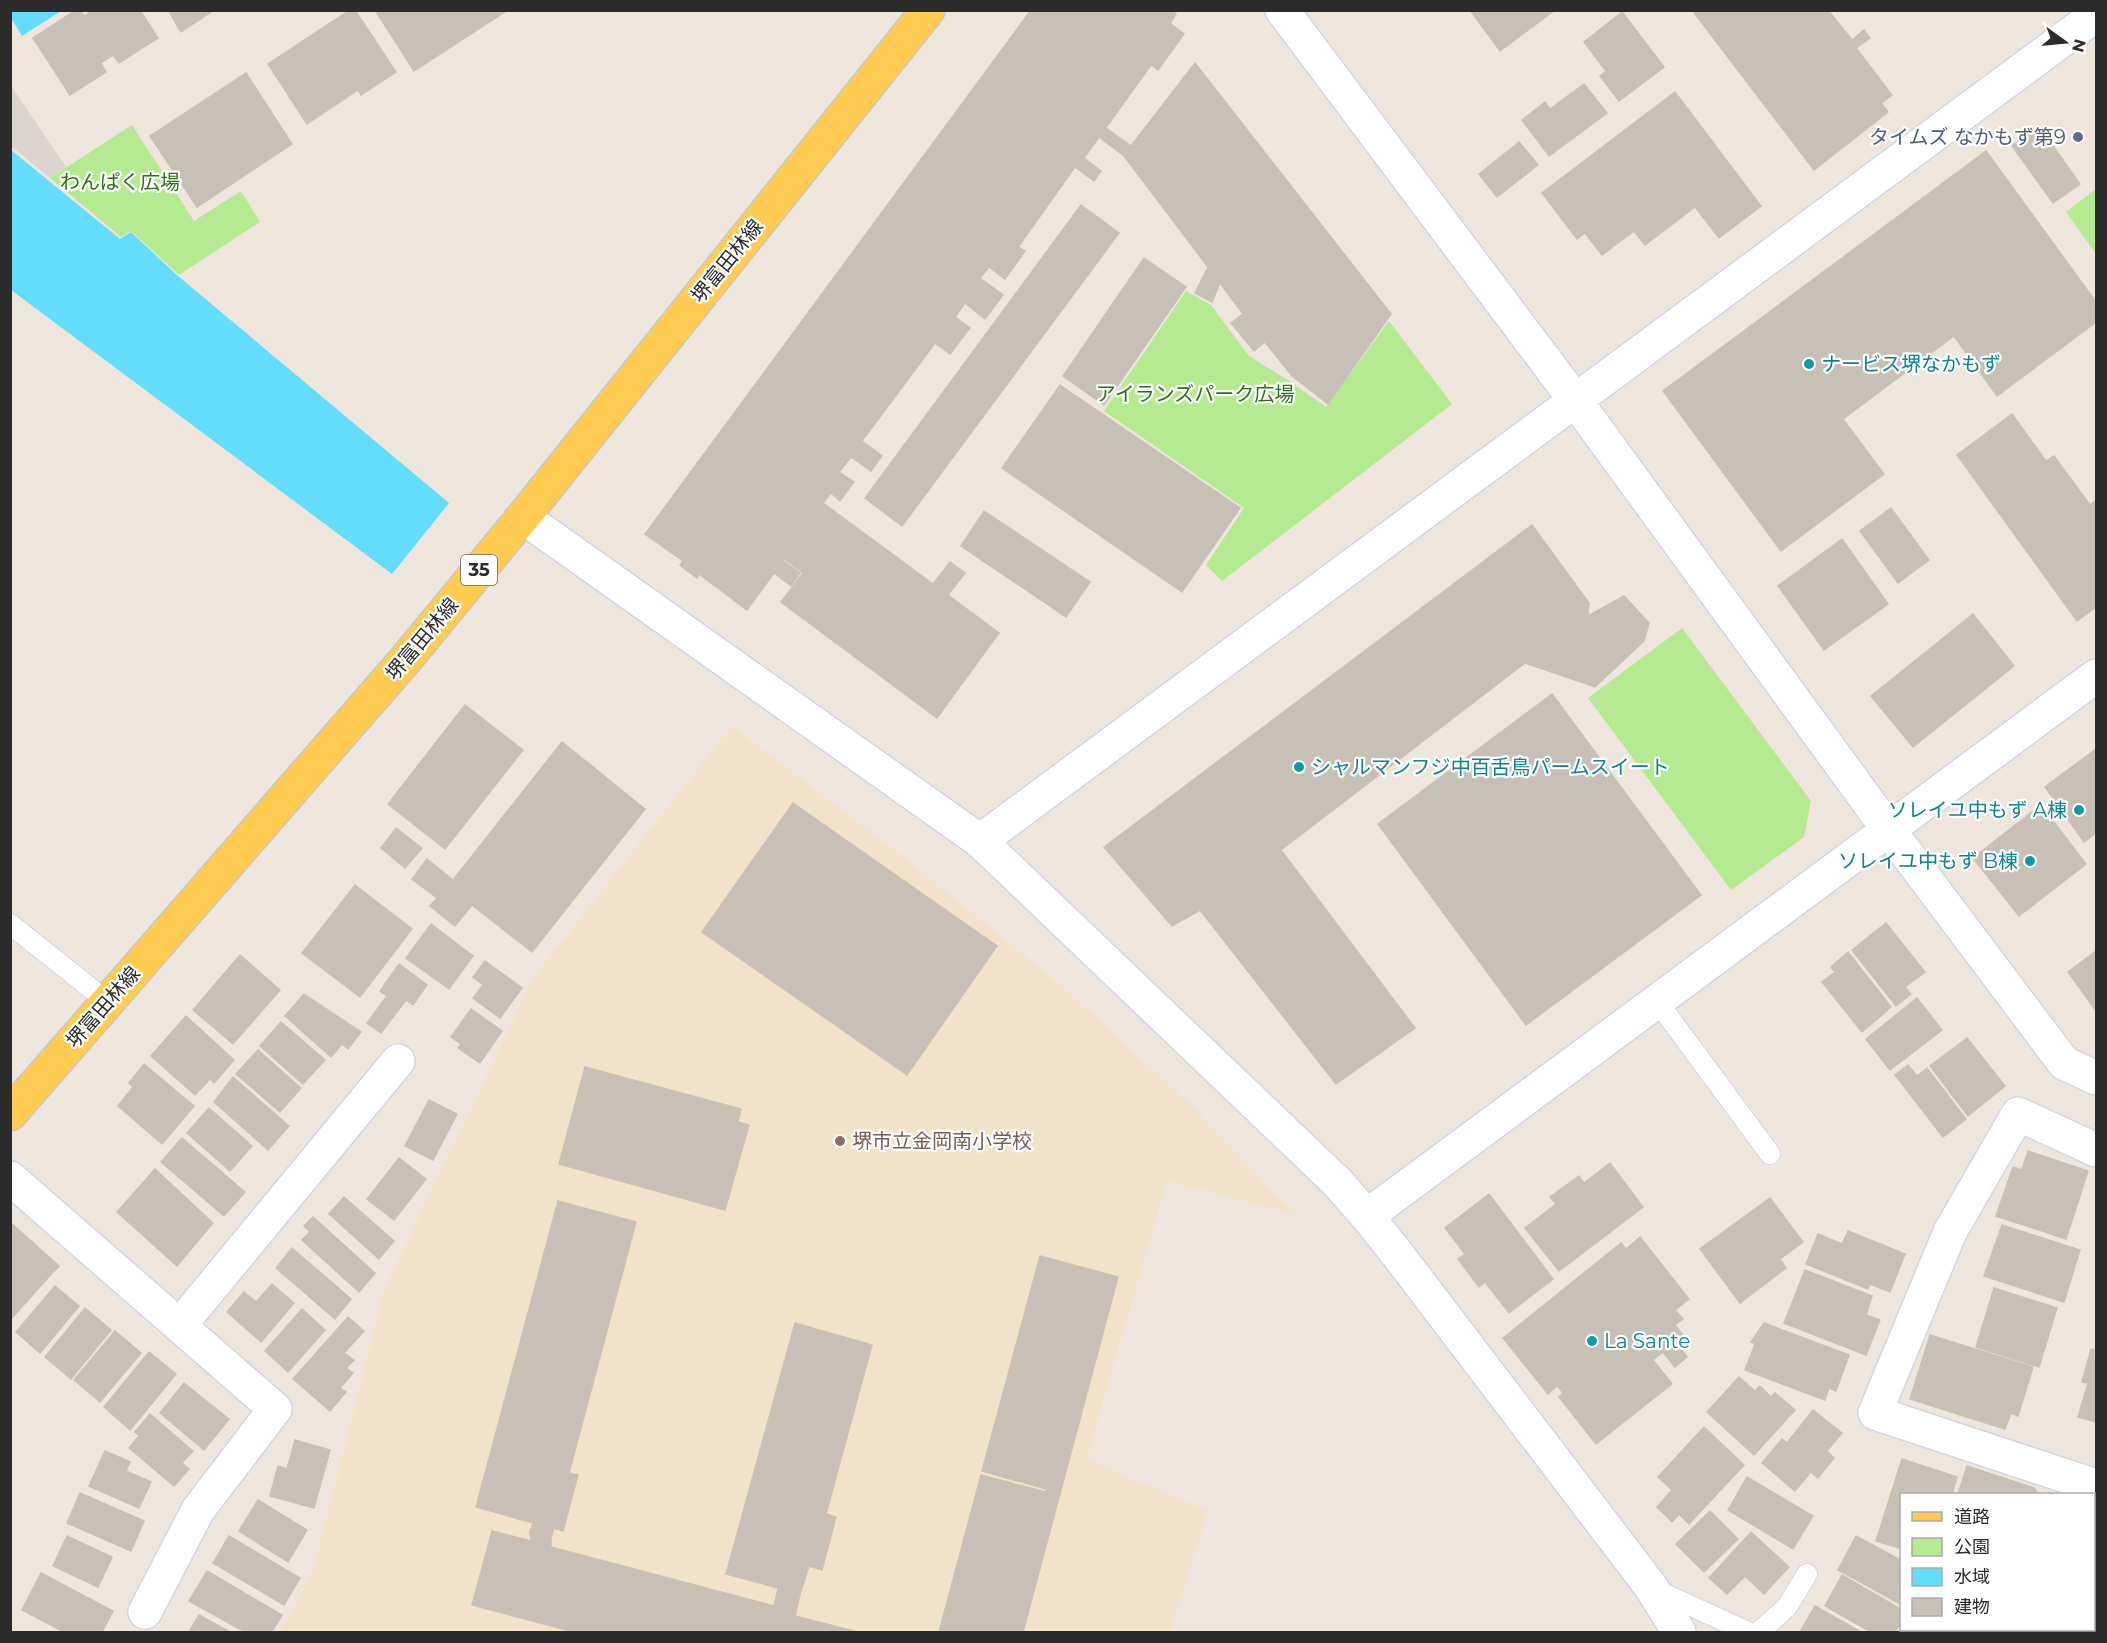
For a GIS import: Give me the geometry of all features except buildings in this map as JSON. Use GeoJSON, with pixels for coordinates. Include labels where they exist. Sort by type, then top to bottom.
{"type":"FeatureCollection","features":[{"type":"Feature","properties":{"kind":"main road","name":"堺富田林線"},"geometry":{"type":"LineString","coordinates":[[10,1114],[406,659],[523,517],[928,10]]}},
{"type":"Feature","properties":{"kind":"street"},"geometry":{"type":"LineString","coordinates":[[1282,10],[1575,400],[1888,829],[2064,1063],[2097,1078]]}},
{"type":"Feature","properties":{"kind":"street"},"geometry":{"type":"LineString","coordinates":[[980,842],[2097,15]]}},
{"type":"Feature","properties":{"kind":"street"},"geometry":{"type":"LineString","coordinates":[[523,517],[980,842],[1337,1182],[1367,1216],[1651,1587],[1679,1632]]}},
{"type":"Feature","properties":{"kind":"street"},"geometry":{"type":"LineString","coordinates":[[1367,1216],[2097,676]]}},
{"type":"Feature","properties":{"kind":"street"},"geometry":{"type":"LineString","coordinates":[[180,1325],[398,1061]]}},
{"type":"Feature","properties":{"kind":"street"},"geometry":{"type":"LineString","coordinates":[[2097,1150],[2018,1114],[1950,1232],[1875,1413],[2060,1485],[2097,1486]]}},
{"type":"Feature","properties":{"kind":"street"},"geometry":{"type":"LineString","coordinates":[[10,1178],[275,1409],[198,1510],[145,1612]]}},
{"type":"Feature","properties":{"kind":"lane"},"geometry":{"type":"LineString","coordinates":[[10,924],[108,1002]]}},
{"type":"Feature","properties":{"kind":"lane"},"geometry":{"type":"LineString","coordinates":[[1657,1001],[1770,1154]]}},
{"type":"Feature","properties":{"kind":"lane"},"geometry":{"type":"LineString","coordinates":[[1759,1632],[1787,1607],[1808,1574]]}},
{"type":"Feature","properties":{"kind":"lane"},"geometry":{"type":"LineString","coordinates":[[1651,1587],[1748,1632]]}},
{"type":"Feature","properties":{"kind":"shaded area"},"geometry":{"type":"Polygon","coordinates":[[[11,86],[66,167],[50,178],[11,146],[11,86]]]}},
{"type":"Feature","properties":{"kind":"shaded area","name":"堺市立金岡南小学校"},"geometry":{"type":"Polygon","coordinates":[[[732,726],[906,859],[1057,982],[1187,1101],[1295,1214],[1167,1181],[1086,1459],[1208,1511],[1170,1632],[280,1632],[313,1573],[384,1290],[534,977],[732,726]]]}},
{"type":"Feature","properties":{"kind":"green space","name":"わんぱく広場"},"geometry":{"type":"Polygon","coordinates":[[[132,125],[194,221],[241,191],[260,222],[179,275],[131,231],[121,237],[50,178],[132,125]]]}},
{"type":"Feature","properties":{"kind":"green space"},"geometry":{"type":"Polygon","coordinates":[[[2096,189],[2096,254],[2066,212],[2096,189]]]}},
{"type":"Feature","properties":{"kind":"green space","name":"アイランズパーク広場"},"geometry":{"type":"Polygon","coordinates":[[[1186,291],[1211,305],[1249,356],[1326,407],[1389,321],[1452,404],[1222,581],[1206,565],[1244,508],[1104,411],[1186,291]]]}},
{"type":"Feature","properties":{"kind":"green space"},"geometry":{"type":"Polygon","coordinates":[[[1682,628],[1811,801],[1804,837],[1731,890],[1588,698],[1682,628]]]}},
{"type":"Feature","properties":{"kind":"water"},"geometry":{"type":"Polygon","coordinates":[[[11,10],[61,11],[22,36],[11,18],[11,10]]]}},
{"type":"Feature","properties":{"kind":"water"},"geometry":{"type":"Polygon","coordinates":[[[11,150],[120,239],[131,232],[178,276],[449,503],[392,574],[11,290],[11,150]]]}},
{"type":"Feature","properties":{"kind":"place","name":"タイムズ なかもず第9"},"geometry":{"type":"Point","coordinates":[2078,137]}},
{"type":"Feature","properties":{"kind":"place","name":"ナービス堺なかもず"},"geometry":{"type":"Point","coordinates":[1809,364]}},
{"type":"Feature","properties":{"kind":"place","name":"シャルマンフジ中百舌鳥パームスイート"},"geometry":{"type":"Point","coordinates":[1299,767]}},
{"type":"Feature","properties":{"kind":"place","name":"ソレイユ中もず A棟"},"geometry":{"type":"Point","coordinates":[2079,810]}},
{"type":"Feature","properties":{"kind":"place","name":"ソレイユ中もず B棟"},"geometry":{"type":"Point","coordinates":[2030,861]}},
{"type":"Feature","properties":{"kind":"place","name":"堺市立金岡南小学校"},"geometry":{"type":"Point","coordinates":[840,1141]}},
{"type":"Feature","properties":{"kind":"place","name":"La Sante"},"geometry":{"type":"Point","coordinates":[1592,1341]}}]}
